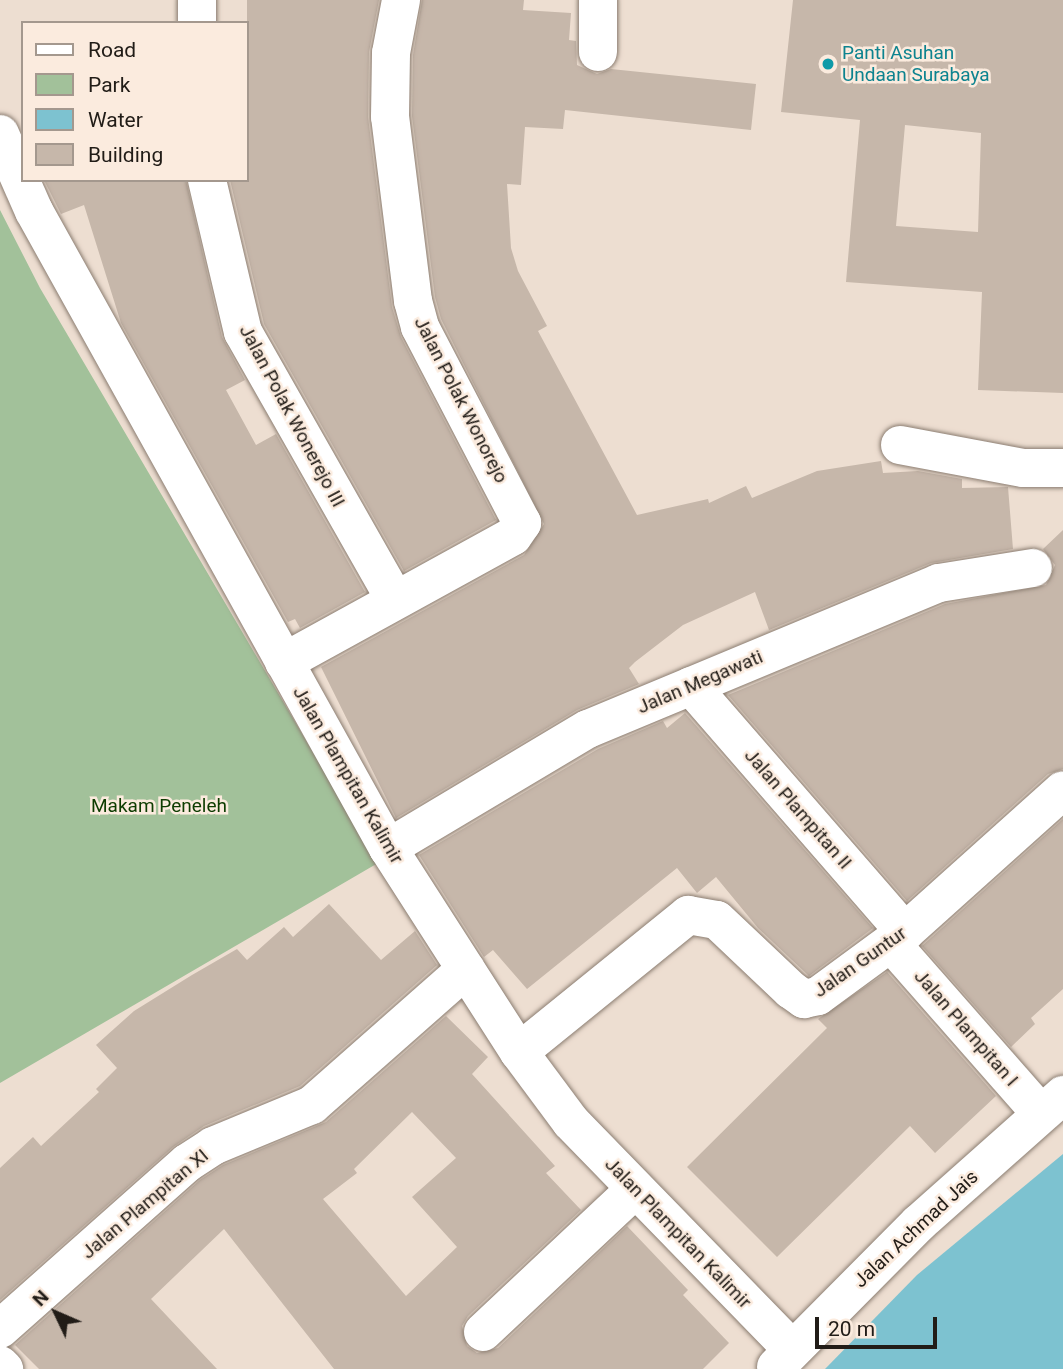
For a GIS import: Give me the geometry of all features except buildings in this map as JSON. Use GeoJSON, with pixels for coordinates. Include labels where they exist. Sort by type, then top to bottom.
{"type":"FeatureCollection","features":[{"type":"Feature","properties":{"kind":"street"},"geometry":{"type":"LineString","coordinates":[[197,0],[197,21]]}},
{"type":"Feature","properties":{"kind":"street","name":"Jalan Polak Wonorejo"},"geometry":{"type":"LineString","coordinates":[[284,662],[513,536],[522,523],[420,327],[413,301],[390,117],[391,52],[401,0]]}},
{"type":"Feature","properties":{"kind":"street"},"geometry":{"type":"LineString","coordinates":[[591,0],[598,0],[598,52]]}},
{"type":"Feature","properties":{"kind":"street","name":"Jalan Plampitan Kalimir"},"geometry":{"type":"LineString","coordinates":[[0,134],[21,182]]}},
{"type":"Feature","properties":{"kind":"street","name":"Jalan Plampitan Kalimir"},"geometry":{"type":"LineString","coordinates":[[21,182],[34,211],[197,508],[388,848],[519,1052],[571,1122],[783,1359]]}},
{"type":"Feature","properties":{"kind":"street","name":"Jalan Polak Wonerejo III"},"geometry":{"type":"LineString","coordinates":[[207,182],[243,332],[395,600]]}},
{"type":"Feature","properties":{"kind":"street"},"geometry":{"type":"LineString","coordinates":[[900,445],[1023,468],[1063,468]]}},
{"type":"Feature","properties":{"kind":"street","name":"Jalan Megawati"},"geometry":{"type":"LineString","coordinates":[[388,848],[588,729],[939,583],[1033,568]]}},
{"type":"Feature","properties":{"kind":"street","name":"Jalan Plampitan II"},"geometry":{"type":"LineString","coordinates":[[691,686],[898,937]]}},
{"type":"Feature","properties":{"kind":"street","name":"Jalan Guntur"},"geometry":{"type":"LineString","coordinates":[[519,1052],[688,915],[717,920],[804,999],[818,996],[898,937],[1063,790]]}},
{"type":"Feature","properties":{"kind":"street","name":"Jalan Plampitan I"},"geometry":{"type":"LineString","coordinates":[[898,937],[1052,1104]]}},
{"type":"Feature","properties":{"kind":"street","name":"Jalan Plampitan XI"},"geometry":{"type":"LineString","coordinates":[[0,1329],[187,1163],[213,1146],[312,1105],[466,969]]}},
{"type":"Feature","properties":{"kind":"street","name":"Jalan Achmad Jais"},"geometry":{"type":"LineString","coordinates":[[783,1359],[919,1223],[1052,1104]]}},
{"type":"Feature","properties":{"kind":"street"},"geometry":{"type":"LineString","coordinates":[[483,1332],[634,1190]]}},
{"type":"Feature","properties":{"kind":"street"},"geometry":{"type":"LineString","coordinates":[[0,1365],[4,1369]]}},
{"type":"Feature","properties":{"kind":"green space","name":"Makam Peneleh"},"geometry":{"type":"Polygon","coordinates":[[[0,210],[40,288],[378,863],[0,1083],[0,210]]]}},
{"type":"Feature","properties":{"kind":"water"},"geometry":{"type":"Polygon","coordinates":[[[1063,1154],[1063,1369],[825,1369],[917,1275],[1063,1154]]]}},
{"type":"Feature","properties":{"kind":"place","name":"Panti Asuhan Undaan Surabaya"},"geometry":{"type":"Point","coordinates":[828,64]}}]}
